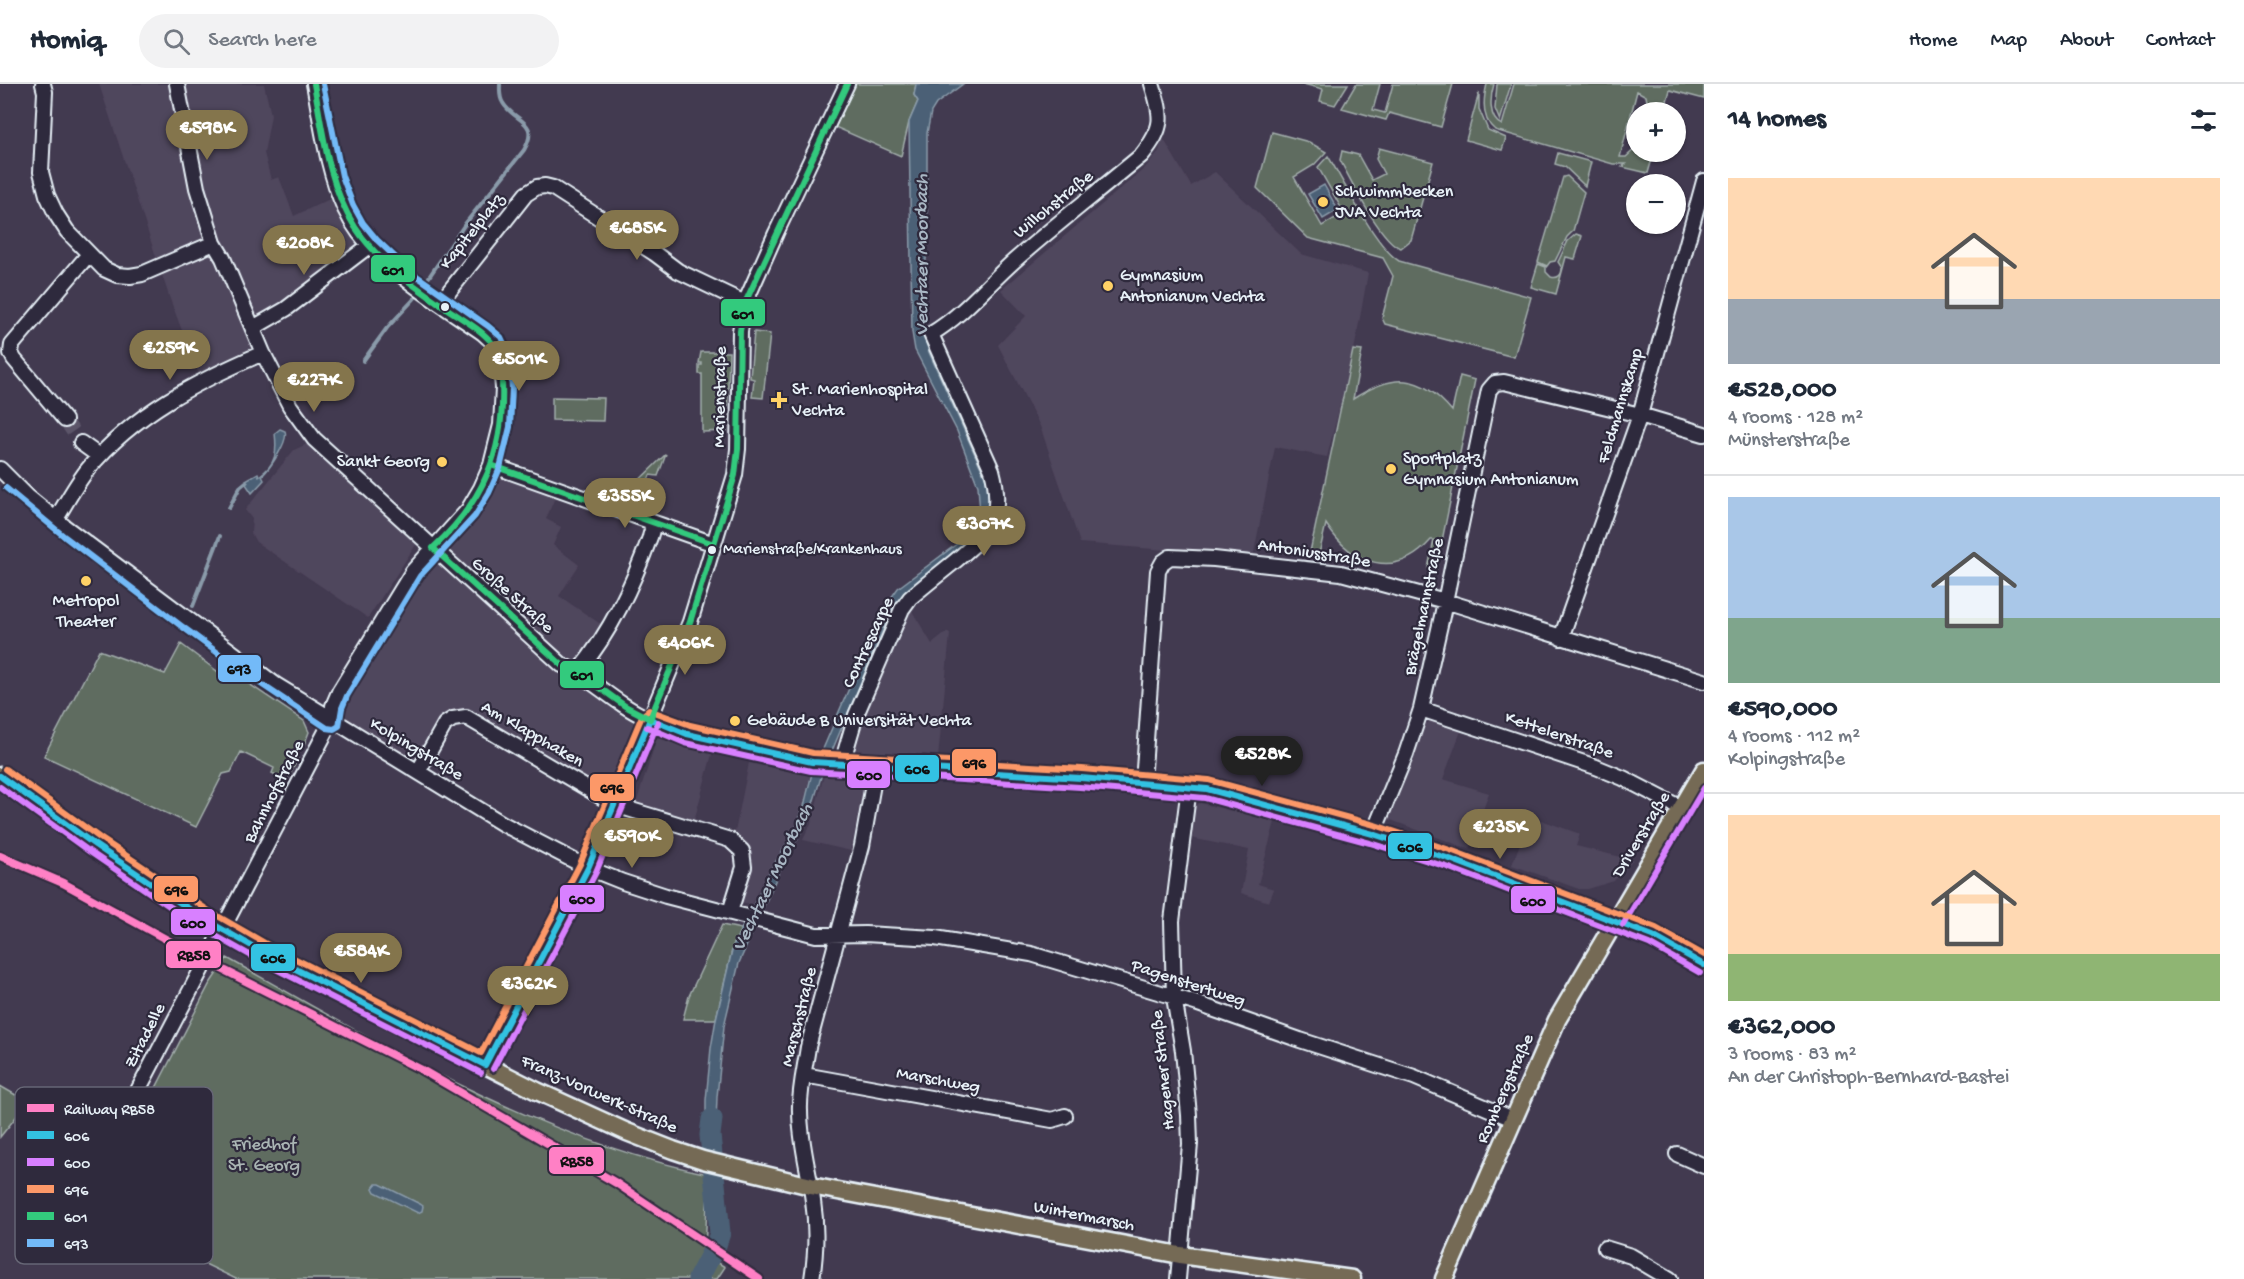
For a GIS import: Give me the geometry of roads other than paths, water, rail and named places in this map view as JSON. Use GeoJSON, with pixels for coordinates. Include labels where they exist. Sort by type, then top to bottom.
{"type":"FeatureCollection","features":[{"type":"Feature","properties":{"kind":"main road","name":"Driverstraße"},"geometry":{"type":"LineString","coordinates":[[1615,920],[1704,770]]}},
{"type":"Feature","properties":{"kind":"main road","name":"Franz-Vorwerk-Straße"},"geometry":{"type":"LineString","coordinates":[[0,776],[95,845],[223,930],[390,1018],[602,1121],[703,1160],[811,1186]]}},
{"type":"Feature","properties":{"kind":"main road"},"geometry":{"type":"LineString","coordinates":[[1615,920],[1653,936],[1704,965]]}},
{"type":"Feature","properties":{"kind":"main road","name":"Rombergstraße"},"geometry":{"type":"LineString","coordinates":[[1444,1279],[1557,1020],[1615,920]]}},
{"type":"Feature","properties":{"kind":"main road","name":"Wintermarsch"},"geometry":{"type":"LineString","coordinates":[[811,1186],[1180,1255],[1352,1279]]}},
{"type":"Feature","properties":{"kind":"street"},"geometry":{"type":"LineString","coordinates":[[43,84],[45,92],[41,172],[46,195],[67,231],[104,269],[117,275],[142,274],[214,243]]}},
{"type":"Feature","properties":{"kind":"street","name":"Große Straße"},"geometry":{"type":"LineString","coordinates":[[177,84],[196,188],[214,243],[224,258],[263,353],[290,406],[314,439],[562,665],[578,672],[625,706],[687,734],[812,762],[1207,789],[1373,834],[1450,859],[1615,920]]}},
{"type":"Feature","properties":{"kind":"street","name":"Bahnhofstraße"},"geometry":{"type":"LineString","coordinates":[[223,930],[332,720],[339,692],[413,571],[468,510],[481,488],[491,465],[501,424],[503,388],[500,356],[494,343],[412,283],[370,245],[353,224],[332,174],[314,84]]}},
{"type":"Feature","properties":{"kind":"street","name":"Marienstraße"},"geometry":{"type":"LineString","coordinates":[[650,719],[690,622],[735,476],[738,449],[740,331],[746,303],[776,233],[847,84]]}},
{"type":"Feature","properties":{"kind":"street","name":"Willohstraße"},"geometry":{"type":"LineString","coordinates":[[931,334],[958,316],[988,284],[1025,251],[1142,155],[1155,138],[1161,121],[1152,84]]}},
{"type":"Feature","properties":{"kind":"street","name":"Feldmannskamp"},"geometry":{"type":"LineString","coordinates":[[1562,638],[1640,415],[1704,181]]}},
{"type":"Feature","properties":{"kind":"street","name":"Kapitelplatz"},"geometry":{"type":"LineString","coordinates":[[440,303],[526,194],[537,187],[545,186],[553,188],[678,271],[746,303]]}},
{"type":"Feature","properties":{"kind":"street"},"geometry":{"type":"LineString","coordinates":[[252,328],[286,309],[370,245]]}},
{"type":"Feature","properties":{"kind":"street"},"geometry":{"type":"LineString","coordinates":[[65,420],[14,359],[11,353],[12,345],[89,254]]}},
{"type":"Feature","properties":{"kind":"street","name":"Contrescarpe"},"geometry":{"type":"LineString","coordinates":[[836,763],[902,609],[909,598],[982,539],[991,524],[997,502],[997,488],[992,470],[931,334]]}},
{"type":"Feature","properties":{"kind":"street"},"geometry":{"type":"LineString","coordinates":[[56,519],[86,471],[132,423],[161,404],[263,353]]}},
{"type":"Feature","properties":{"kind":"street","name":"Brägelmannstraße"},"geometry":{"type":"LineString","coordinates":[[1373,834],[1406,754],[1420,709],[1489,390],[1494,383],[1504,382],[1640,415]]}},
{"type":"Feature","properties":{"kind":"street"},"geometry":{"type":"LineString","coordinates":[[1640,415],[1704,434]]}},
{"type":"Feature","properties":{"kind":"street"},"geometry":{"type":"LineString","coordinates":[[81,443],[99,456]]}},
{"type":"Feature","properties":{"kind":"street"},"geometry":{"type":"LineString","coordinates":[[491,465],[714,544]]}},
{"type":"Feature","properties":{"kind":"street","name":"Kolpingstraße"},"geometry":{"type":"LineString","coordinates":[[2,475],[56,519],[248,665],[332,720],[503,824],[588,868],[623,882],[666,896],[816,935],[839,934]]}},
{"type":"Feature","properties":{"kind":"street"},"geometry":{"type":"LineString","coordinates":[[578,672],[620,609],[650,537],[651,522]]}},
{"type":"Feature","properties":{"kind":"street","name":"Antoniusstraße"},"geometry":{"type":"LineString","coordinates":[[1143,783],[1158,571],[1162,562],[1170,557],[1214,559],[1341,573],[1445,601],[1704,681]]}},
{"type":"Feature","properties":{"kind":"street","name":"Kettelerstraße"},"geometry":{"type":"LineString","coordinates":[[1420,709],[1596,767],[1623,778],[1681,808]]}},
{"type":"Feature","properties":{"kind":"street","name":"Am Klapphaken"},"geometry":{"type":"LineString","coordinates":[[418,772],[446,724],[453,718],[466,717],[615,805],[730,840],[742,851],[744,867],[735,913]]}},
{"type":"Feature","properties":{"kind":"street"},"geometry":{"type":"LineString","coordinates":[[485,1065],[588,868],[650,719]]}},
{"type":"Feature","properties":{"kind":"street","name":"Marschstraße"},"geometry":{"type":"LineString","coordinates":[[812,1279],[816,1223],[803,1148],[800,1109],[804,1075],[808,1047],[862,846],[876,767]]}},
{"type":"Feature","properties":{"kind":"street","name":"Hagener Straße"},"geometry":{"type":"LineString","coordinates":[[1178,1279],[1190,1144],[1183,1051],[1173,997],[1172,921],[1189,787]]}},
{"type":"Feature","properties":{"kind":"street","name":"Zitadelle"},"geometry":{"type":"LineString","coordinates":[[140,1087],[223,930]]}},
{"type":"Feature","properties":{"kind":"street","name":"Pagenstertweg"},"geometry":{"type":"LineString","coordinates":[[839,934],[935,939],[1031,954],[1173,997],[1414,1077],[1514,1119]]}},
{"type":"Feature","properties":{"kind":"street","name":"Marschweg"},"geometry":{"type":"LineString","coordinates":[[804,1075],[1052,1120],[1065,1116]]}},
{"type":"Feature","properties":{"kind":"street"},"geometry":{"type":"LineString","coordinates":[[1677,1154],[1704,1166]]}},
{"type":"Feature","properties":{"kind":"street"},"geometry":{"type":"LineString","coordinates":[[1605,1248],[1631,1256],[1670,1279]]}},
{"type":"Feature","properties":{"kind":"water"},"geometry":{"type":"Polygon","coordinates":[[[916,84],[963,84],[936,104],[931,112],[927,133],[924,323],[928,350],[986,479],[989,492],[987,516],[983,528],[893,606],[821,777],[808,820],[782,865],[739,963],[724,1026],[715,1147],[706,1144],[706,1100],[716,1019],[733,946],[769,873],[796,828],[811,777],[883,609],[898,588],[970,534],[980,513],[978,486],[957,431],[915,350],[912,332],[909,122],[918,101],[914,95],[916,84]]]}},
{"type":"Feature","properties":{"kind":"water","name":"Schwimmbecken JVA Vechta"},"geometry":{"type":"Polygon","coordinates":[[[1324,185],[1338,210],[1323,219],[1308,194],[1324,185]]]}},
{"type":"Feature","properties":{"kind":"water"},"geometry":{"type":"Polygon","coordinates":[[[280,429],[285,431],[282,448],[270,467],[262,476],[264,480],[252,493],[246,480],[258,473],[259,476],[269,467],[276,451],[275,433],[280,429]]]}},
{"type":"Feature","properties":{"kind":"water"},"geometry":{"type":"Polygon","coordinates":[[[376,1184],[420,1204],[423,1206],[422,1211],[418,1213],[375,1192],[373,1188],[376,1184]]]}},
{"type":"Feature","properties":{"kind":"waterway"},"geometry":{"type":"LineString","coordinates":[[363,361],[387,328],[414,299],[465,224],[524,150],[528,140],[528,127],[503,103],[500,96],[500,84]]}},
{"type":"Feature","properties":{"kind":"waterway"},"geometry":{"type":"LineString","coordinates":[[229,508],[240,487],[246,482]]}},
{"type":"Feature","properties":{"kind":"waterway"},"geometry":{"type":"LineString","coordinates":[[193,606],[220,536]]}},
{"type":"Feature","properties":{"kind":"waterway","name":"Vechtaer Moorbach"},"geometry":{"type":"LineString","coordinates":[[698,1279],[720,1233],[710,1135],[712,1119]]}},
{"type":"Feature","properties":{"kind":"tunnel"},"geometry":{"type":"LineString","coordinates":[[65,420],[81,443]]}},
{"type":"Feature","properties":{"kind":"rail line","name":"RB58"},"geometry":{"type":"LineString","coordinates":[[0,856],[63,883],[206,961],[420,1069],[616,1183],[759,1279]]}},
{"type":"Feature","properties":{"kind":"place","name":"Schwimmbecken JVA Vechta"},"geometry":{"type":"Point","coordinates":[1323,202]}},
{"type":"Feature","properties":{"kind":"place","name":"Gymnasium Antonianum Vechta"},"geometry":{"type":"Point","coordinates":[1108,286]}},
{"type":"Feature","properties":{"kind":"place","name":"St. Marienhospital Vechta"},"geometry":{"type":"Point","coordinates":[779,400]}},
{"type":"Feature","properties":{"kind":"place","name":"Sankt Georg"},"geometry":{"type":"Point","coordinates":[442,462]}},
{"type":"Feature","properties":{"kind":"place","name":"Sportplatz Gymnasium Antonianum"},"geometry":{"type":"Point","coordinates":[1391,469]}},
{"type":"Feature","properties":{"kind":"place","name":"Marienstraße/Krankenhaus"},"geometry":{"type":"Point","coordinates":[712,550]}},
{"type":"Feature","properties":{"kind":"place","name":"Metropol Theater"},"geometry":{"type":"Point","coordinates":[86,581]}},
{"type":"Feature","properties":{"kind":"place","name":"Gebäude B Universität Vechta"},"geometry":{"type":"Point","coordinates":[735,721]}},
{"type":"Feature","properties":{"kind":"park label","name":"Friedhof St. Georg"},"geometry":{"type":"Point","coordinates":[264,1155]}}]}
